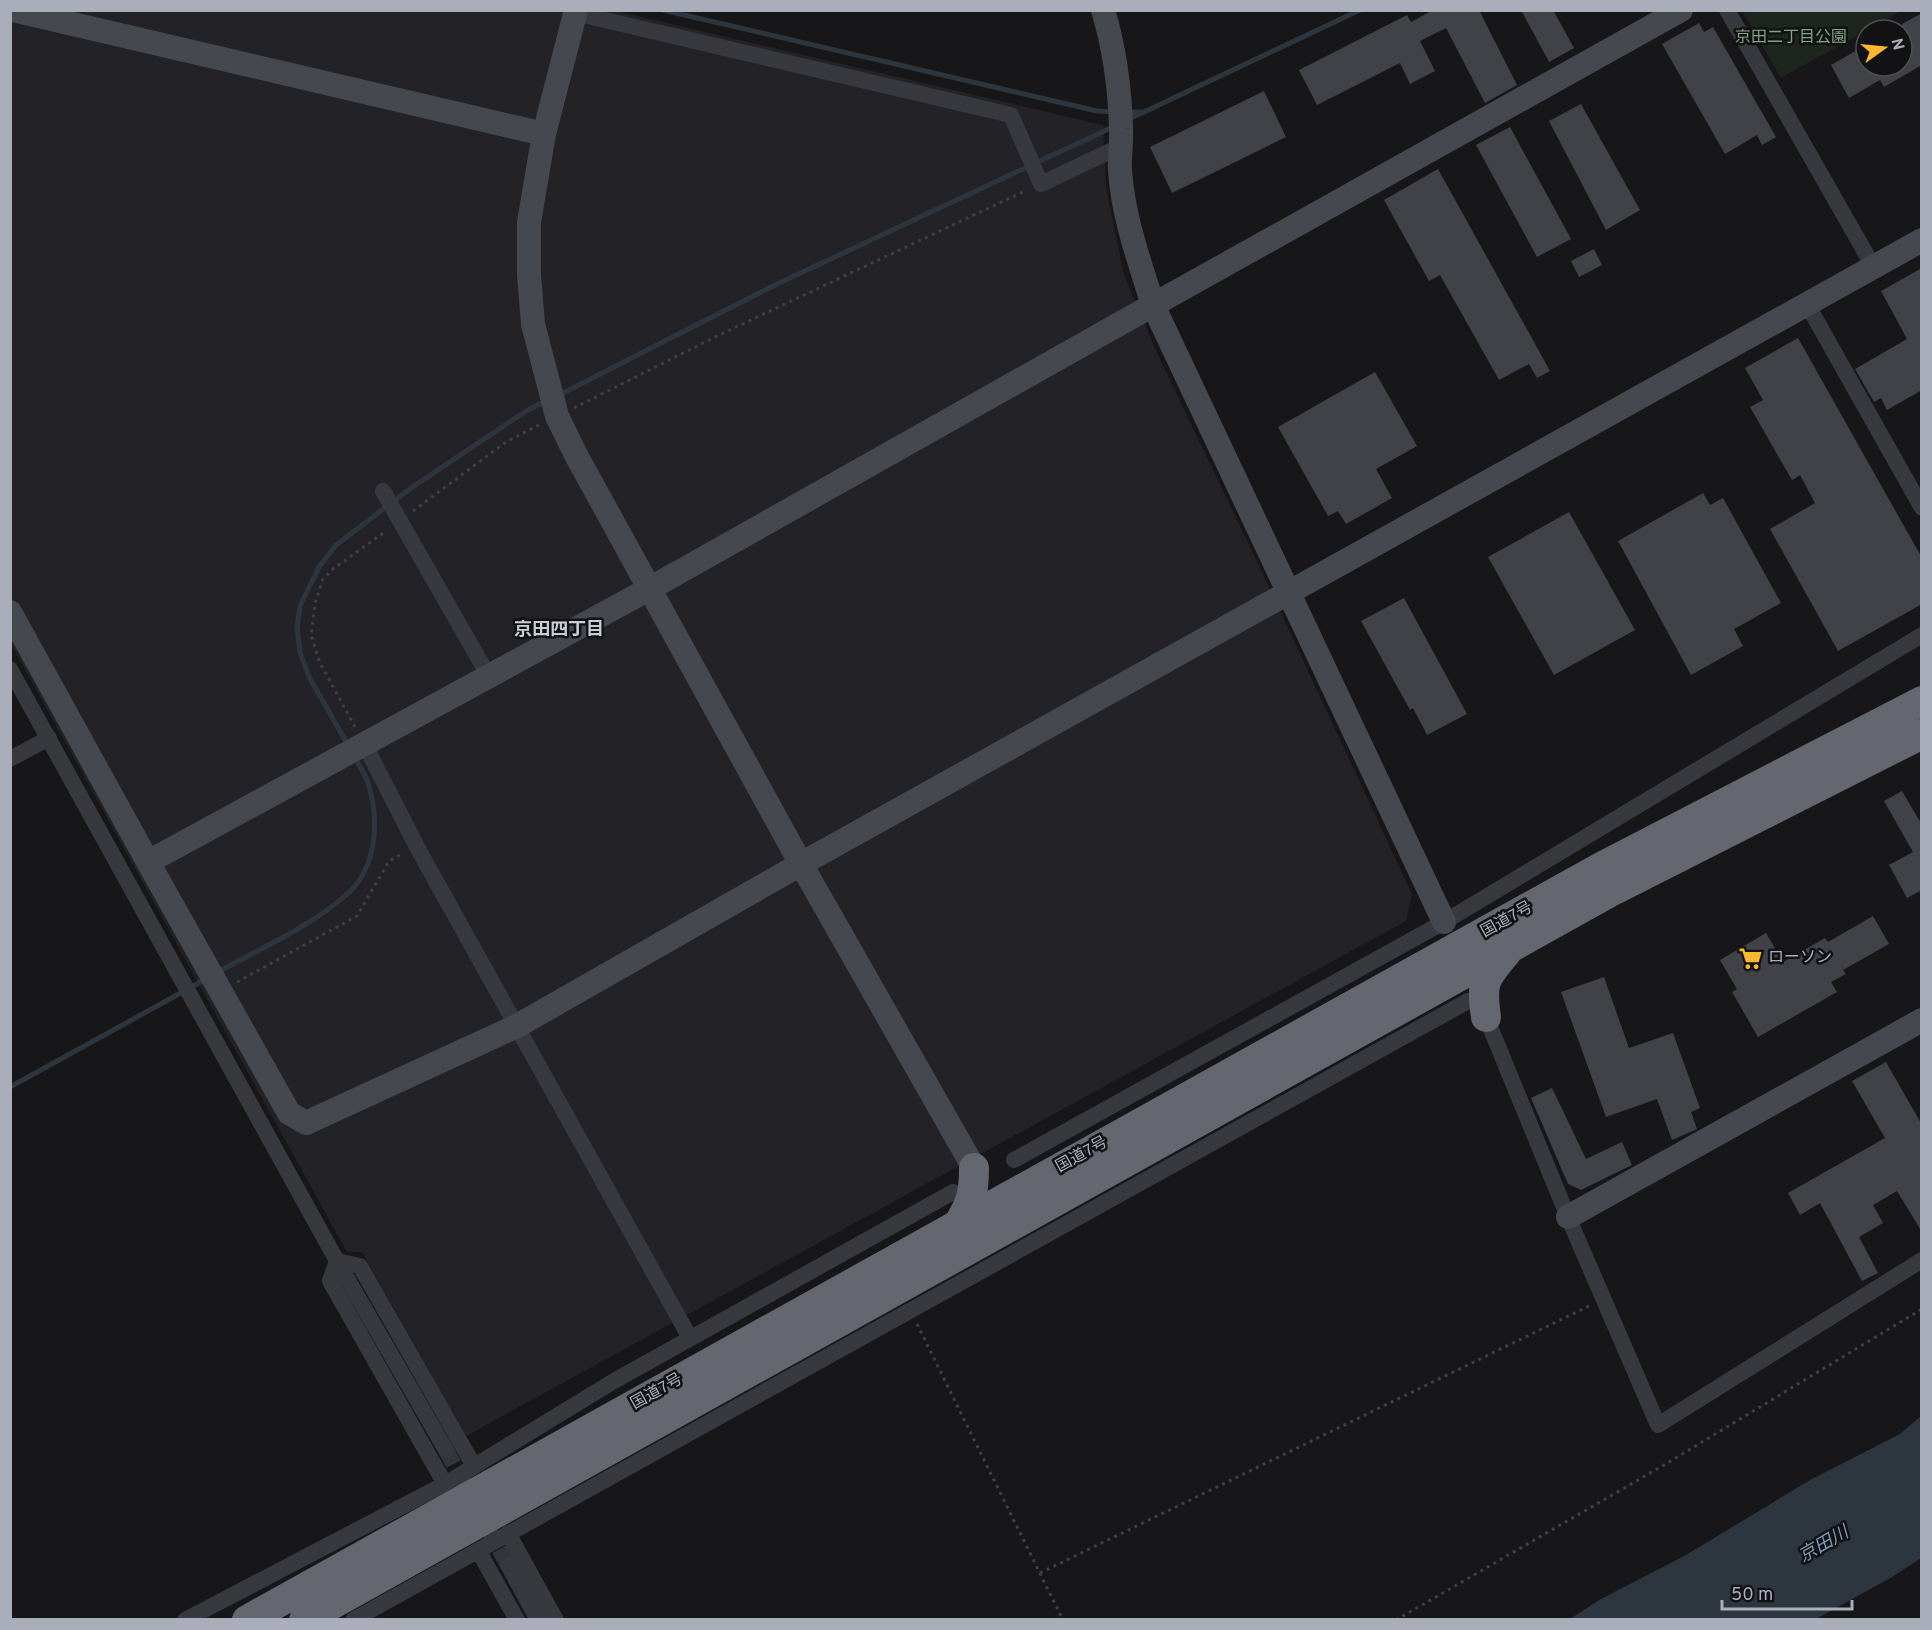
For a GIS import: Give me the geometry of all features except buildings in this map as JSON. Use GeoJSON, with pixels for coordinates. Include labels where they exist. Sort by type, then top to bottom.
{"type":"FeatureCollection","features":[{"type":"Feature","properties":{"kind":"highway","name":"国道7号"},"geometry":{"type":"LineString","coordinates":[[247,1620],[957,1226],[1022,1172],[1922,700]]}},
{"type":"Feature","properties":{"kind":"highway","name":"国道7号"},"geometry":{"type":"LineString","coordinates":[[304,1620],[1614,890],[1922,734]]}},
{"type":"Feature","properties":{"kind":"highway"},"geometry":{"type":"LineString","coordinates":[[1428,995],[1450,995],[1477,1009],[1488,975],[1508,950]]}},
{"type":"Feature","properties":{"kind":"highway"},"geometry":{"type":"LineString","coordinates":[[974,1168],[991,1184],[1006,1187],[1022,1172]]}},
{"type":"Feature","properties":{"kind":"highway"},"geometry":{"type":"LineString","coordinates":[[957,1226],[969,1208],[974,1191],[974,1168]]}},
{"type":"Feature","properties":{"kind":"street"},"geometry":{"type":"LineString","coordinates":[[13,10],[544,134]]}},
{"type":"Feature","properties":{"kind":"street"},"geometry":{"type":"LineString","coordinates":[[1103,10],[1112,39],[1120,86],[1120,169],[1126,218],[1153,305],[1444,922]]}},
{"type":"Feature","properties":{"kind":"street"},"geometry":{"type":"LineString","coordinates":[[148,862],[365,745],[488,675],[649,590],[1681,10]]}},
{"type":"Feature","properties":{"kind":"street"},"geometry":{"type":"LineString","coordinates":[[1727,10],[1873,266]]}},
{"type":"Feature","properties":{"kind":"street"},"geometry":{"type":"LineString","coordinates":[[974,1168],[801,864],[649,590],[557,416],[533,324],[529,275],[529,222],[544,134],[576,12],[1011,115],[1041,184],[1121,139]]}},
{"type":"Feature","properties":{"kind":"street"},"geometry":{"type":"LineString","coordinates":[[10,612],[289,1113],[306,1123],[517,1026],[801,864],[1922,240]]}},
{"type":"Feature","properties":{"kind":"street"},"geometry":{"type":"LineString","coordinates":[[1807,304],[1922,508]]}},
{"type":"Feature","properties":{"kind":"street"},"geometry":{"type":"LineString","coordinates":[[383,491],[488,675]]}},
{"type":"Feature","properties":{"kind":"street"},"geometry":{"type":"LineString","coordinates":[[1022,1172],[1922,635]]}},
{"type":"Feature","properties":{"kind":"street"},"geometry":{"type":"LineString","coordinates":[[10,669],[337,1261],[446,1450]]}},
{"type":"Feature","properties":{"kind":"street"},"geometry":{"type":"LineString","coordinates":[[10,759],[49,738]]}},
{"type":"Feature","properties":{"kind":"street"},"geometry":{"type":"LineString","coordinates":[[365,745],[417,847],[690,1338]]}},
{"type":"Feature","properties":{"kind":"street"},"geometry":{"type":"LineString","coordinates":[[352,1620],[911,1312],[1477,1009],[1658,1425],[1922,1260]]}},
{"type":"Feature","properties":{"kind":"street"},"geometry":{"type":"LineString","coordinates":[[1568,1217],[1922,1020]]}},
{"type":"Feature","properties":{"kind":"street"},"geometry":{"type":"LineString","coordinates":[[185,1620],[445,1484],[614,1381],[953,1192]]}},
{"type":"Feature","properties":{"kind":"street"},"geometry":{"type":"LineString","coordinates":[[337,1261],[360,1266],[474,1466]]}},
{"type":"Feature","properties":{"kind":"street"},"geometry":{"type":"LineString","coordinates":[[337,1261],[330,1281],[445,1484]]}},
{"type":"Feature","properties":{"kind":"street"},"geometry":{"type":"LineString","coordinates":[[508,1533],[556,1620]]}},
{"type":"Feature","properties":{"kind":"street"},"geometry":{"type":"LineString","coordinates":[[478,1550],[517,1620]]}},
{"type":"Feature","properties":{"kind":"street"},"geometry":{"type":"LineString","coordinates":[[508,1565],[538,1620]]}},
{"type":"Feature","properties":{"kind":"path"},"geometry":{"type":"LineString","coordinates":[[365,745],[320,663],[311,635],[315,603],[323,579],[333,569],[506,442],[719,334],[1041,184]]}},
{"type":"Feature","properties":{"kind":"path"},"geometry":{"type":"LineString","coordinates":[[220,992],[357,916],[389,861],[417,847]]}},
{"type":"Feature","properties":{"kind":"path"},"geometry":{"type":"LineString","coordinates":[[1040,1573],[1604,1299]]}},
{"type":"Feature","properties":{"kind":"path"},"geometry":{"type":"LineString","coordinates":[[1396,1620],[1664,1465],[1922,1308]]}},
{"type":"Feature","properties":{"kind":"path"},"geometry":{"type":"LineString","coordinates":[[911,1312],[1063,1620]]}},
{"type":"Feature","properties":{"kind":"shaded area"},"geometry":{"type":"Polygon","coordinates":[[[10,11],[616,11],[1103,125],[1106,187],[1124,275],[1157,353],[1412,894],[1406,921],[466,1436],[362,1252],[347,1252],[11,644],[10,11]]]}},
{"type":"Feature","properties":{"kind":"green space","name":"京田二丁目公園"},"geometry":{"type":"Polygon","coordinates":[[[1742,11],[1901,11],[1888,18],[1854,18],[1854,37],[1781,78],[1742,11]]]}},
{"type":"Feature","properties":{"kind":"water","name":"京田川"},"geometry":{"type":"Polygon","coordinates":[[[1921,1416],[1921,1558],[1892,1577],[1816,1619],[1570,1619],[1601,1599],[1686,1555],[1810,1480],[1900,1434],[1921,1416]]]}},
{"type":"Feature","properties":{"kind":"waterway"},"geometry":{"type":"LineString","coordinates":[[663,10],[1097,111],[1115,112]]}},
{"type":"Feature","properties":{"kind":"waterway"},"geometry":{"type":"LineString","coordinates":[[1128,112],[1144,112],[1360,10]]}},
{"type":"Feature","properties":{"kind":"waterway"},"geometry":{"type":"LineString","coordinates":[[1129,119],[1144,112]]}},
{"type":"Feature","properties":{"kind":"waterway"},"geometry":{"type":"LineString","coordinates":[[559,395],[775,285],[1115,126]]}},
{"type":"Feature","properties":{"kind":"waterway"},"geometry":{"type":"LineString","coordinates":[[348,745],[309,677],[300,652],[297,628],[300,606],[319,567],[336,545],[411,488],[526,411],[548,400]]}},
{"type":"Feature","properties":{"kind":"waterway"},"geometry":{"type":"LineString","coordinates":[[216,973],[317,917],[332,907],[357,884],[370,857],[375,826],[367,780],[354,756]]}},
{"type":"Feature","properties":{"kind":"waterway"},"geometry":{"type":"LineString","coordinates":[[10,1087],[206,979]]}},
{"type":"Feature","properties":{"kind":"tunnel"},"geometry":{"type":"LineString","coordinates":[[446,1450],[466,1487]]}},
{"type":"Feature","properties":{"kind":"tunnel"},"geometry":{"type":"LineString","coordinates":[[488,1528],[508,1565]]}},
{"type":"Feature","properties":{"kind":"place","name":"ローソン"},"geometry":{"type":"Point","coordinates":[1750,958]}},
{"type":"Feature","properties":{"kind":"district","name":"京田四丁目"},"geometry":{"type":"Point","coordinates":[559,630]}}]}
